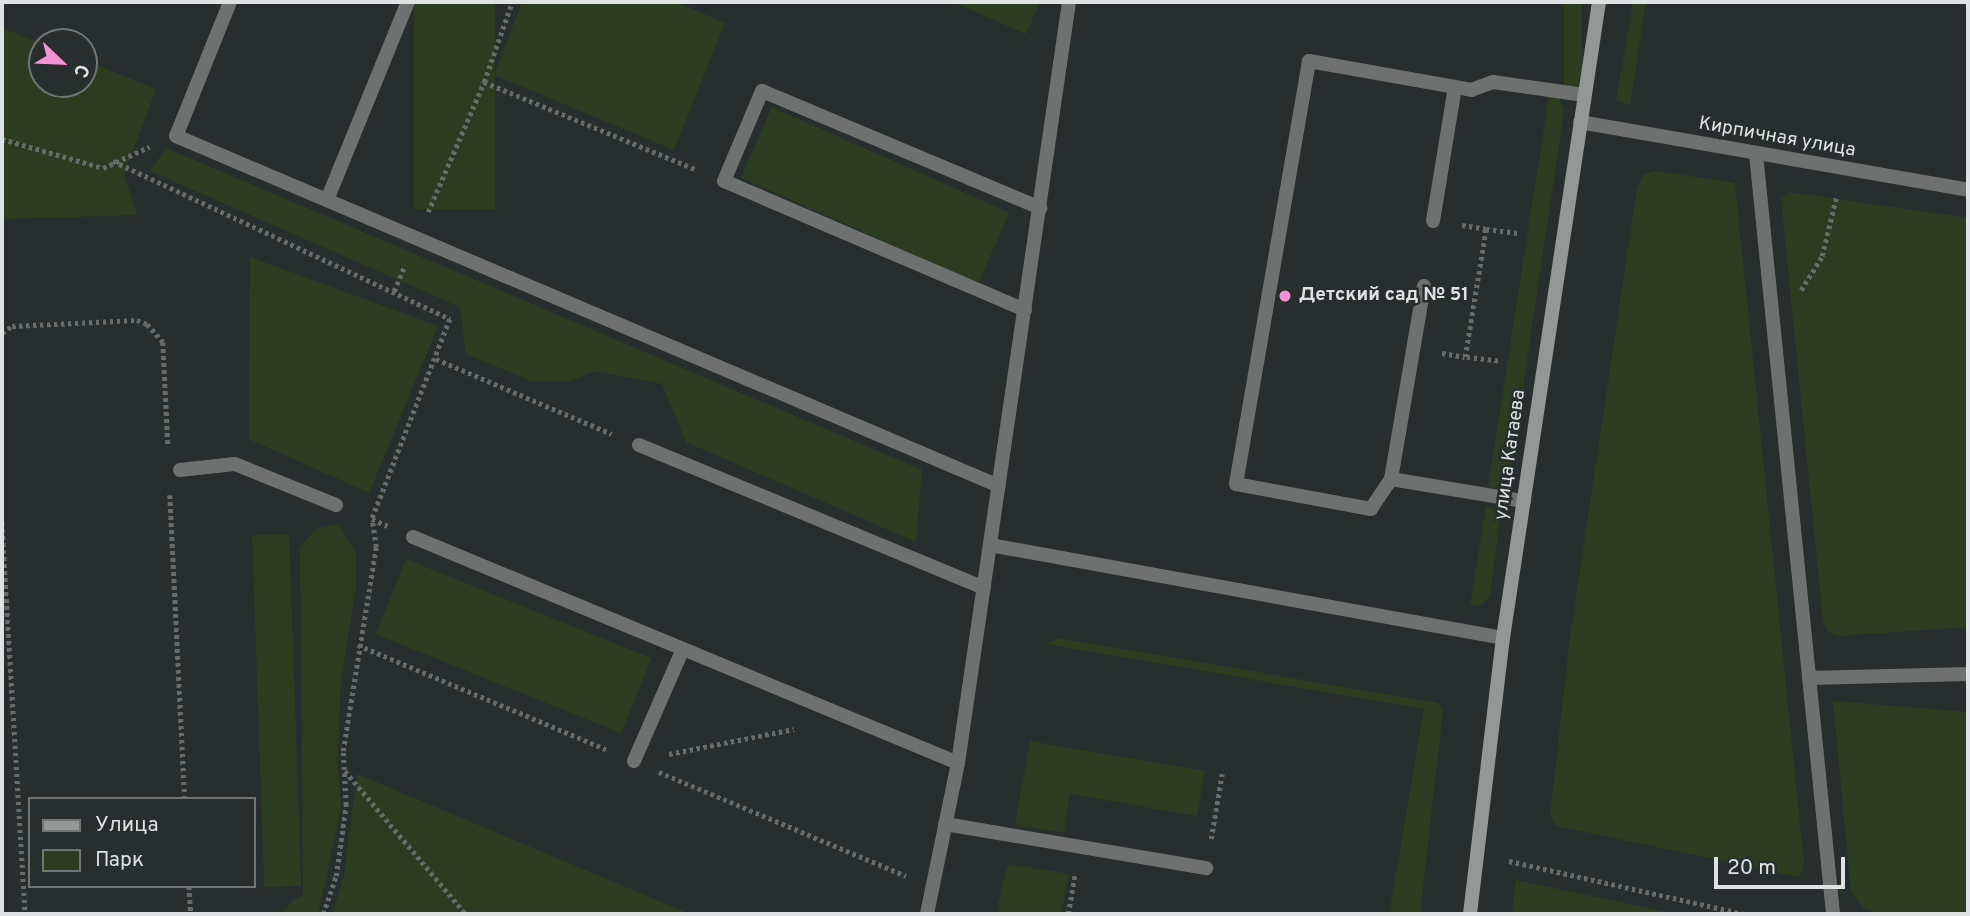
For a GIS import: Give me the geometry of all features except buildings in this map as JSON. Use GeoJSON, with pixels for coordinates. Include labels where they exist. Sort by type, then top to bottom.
{"type":"FeatureCollection","features":[{"type":"Feature","properties":{"kind":"street"},"geometry":{"type":"LineString","coordinates":[[230,2],[176,136],[999,486]]}},
{"type":"Feature","properties":{"kind":"street"},"geometry":{"type":"LineString","coordinates":[[327,200],[408,2]]}},
{"type":"Feature","properties":{"kind":"street"},"geometry":{"type":"LineString","coordinates":[[927,914],[958,763],[1069,2]]}},
{"type":"Feature","properties":{"kind":"street","name":"улица Катаева"},"geometry":{"type":"LineString","coordinates":[[1470,914],[1503,638],[1599,2]]}},
{"type":"Feature","properties":{"kind":"street"},"geometry":{"type":"LineString","coordinates":[[1424,286],[1391,479],[1371,509],[1236,484],[1309,61],[1472,90],[1493,82],[1584,95]]}},
{"type":"Feature","properties":{"kind":"street"},"geometry":{"type":"LineString","coordinates":[[1433,221],[1455,87]]}},
{"type":"Feature","properties":{"kind":"street"},"geometry":{"type":"LineString","coordinates":[[1025,310],[724,181],[762,91],[1040,208]]}},
{"type":"Feature","properties":{"kind":"street","name":"Кирпичная улица"},"geometry":{"type":"LineString","coordinates":[[1580,122],[1968,190]]}},
{"type":"Feature","properties":{"kind":"street"},"geometry":{"type":"LineString","coordinates":[[1756,154],[1833,914]]}},
{"type":"Feature","properties":{"kind":"street"},"geometry":{"type":"LineString","coordinates":[[639,445],[984,588]]}},
{"type":"Feature","properties":{"kind":"street"},"geometry":{"type":"LineString","coordinates":[[175,475],[235,464],[336,505]]}},
{"type":"Feature","properties":{"kind":"street"},"geometry":{"type":"LineString","coordinates":[[1391,479],[1524,501]]}},
{"type":"Feature","properties":{"kind":"street"},"geometry":{"type":"LineString","coordinates":[[413,537],[958,763]]}},
{"type":"Feature","properties":{"kind":"street"},"geometry":{"type":"LineString","coordinates":[[990,545],[1503,638]]}},
{"type":"Feature","properties":{"kind":"street"},"geometry":{"type":"LineString","coordinates":[[634,761],[683,649]]}},
{"type":"Feature","properties":{"kind":"street"},"geometry":{"type":"LineString","coordinates":[[1809,678],[1968,674]]}},
{"type":"Feature","properties":{"kind":"street"},"geometry":{"type":"LineString","coordinates":[[945,824],[1206,868]]}},
{"type":"Feature","properties":{"kind":"path"},"geometry":{"type":"LineString","coordinates":[[416,238],[484,82],[512,2]]}},
{"type":"Feature","properties":{"kind":"path"},"geometry":{"type":"LineString","coordinates":[[484,82],[724,181]]}},
{"type":"Feature","properties":{"kind":"path"},"geometry":{"type":"LineString","coordinates":[[2,139],[103,168],[113,161],[176,136]]}},
{"type":"Feature","properties":{"kind":"path"},"geometry":{"type":"LineString","coordinates":[[113,161],[450,319],[372,519],[376,547],[343,751],[346,805],[336,876],[323,914]]}},
{"type":"Feature","properties":{"kind":"path"},"geometry":{"type":"LineString","coordinates":[[1773,317],[1798,293],[1822,256],[1843,169]]}},
{"type":"Feature","properties":{"kind":"path"},"geometry":{"type":"LineString","coordinates":[[1498,361],[1465,356],[1486,229],[1518,233]]}},
{"type":"Feature","properties":{"kind":"path"},"geometry":{"type":"LineString","coordinates":[[394,291],[402,272]]}},
{"type":"Feature","properties":{"kind":"path"},"geometry":{"type":"LineString","coordinates":[[2,333],[12,326],[136,320],[147,324],[163,342],[168,453]]}},
{"type":"Feature","properties":{"kind":"path"},"geometry":{"type":"LineString","coordinates":[[436,359],[639,445]]}},
{"type":"Feature","properties":{"kind":"path"},"geometry":{"type":"LineString","coordinates":[[175,475],[185,797]]}},
{"type":"Feature","properties":{"kind":"path"},"geometry":{"type":"LineString","coordinates":[[372,519],[413,537]]}},
{"type":"Feature","properties":{"kind":"path"},"geometry":{"type":"LineString","coordinates":[[2,522],[26,914]]}},
{"type":"Feature","properties":{"kind":"path"},"geometry":{"type":"LineString","coordinates":[[634,761],[849,718]]}},
{"type":"Feature","properties":{"kind":"path"},"geometry":{"type":"LineString","coordinates":[[344,770],[466,914]]}},
{"type":"Feature","properties":{"kind":"path"},"geometry":{"type":"LineString","coordinates":[[1216,808],[1222,774]]}},
{"type":"Feature","properties":{"kind":"path"},"geometry":{"type":"LineString","coordinates":[[1068,914],[1080,846]]}},
{"type":"Feature","properties":{"kind":"path"},"geometry":{"type":"LineString","coordinates":[[1509,861],[1745,914]]}},
{"type":"Feature","properties":{"kind":"path"},"geometry":{"type":"LineString","coordinates":[[190,888],[191,914]]}},
{"type":"Feature","properties":{"kind":"green space"},"geometry":{"type":"Polygon","coordinates":[[[414,2],[495,2],[495,209],[414,209],[414,2]]]}},
{"type":"Feature","properties":{"kind":"green space"},"geometry":{"type":"Polygon","coordinates":[[[522,2],[676,2],[725,23],[674,150],[494,75],[522,2]]]}},
{"type":"Feature","properties":{"kind":"green space"},"geometry":{"type":"Polygon","coordinates":[[[953,2],[1040,2],[1026,34],[953,2]]]}},
{"type":"Feature","properties":{"kind":"green space"},"geometry":{"type":"Polygon","coordinates":[[[1564,2],[1582,2],[1582,87],[1564,87],[1564,2]]]}},
{"type":"Feature","properties":{"kind":"green space"},"geometry":{"type":"Polygon","coordinates":[[[1633,2],[1646,2],[1630,105],[1616,101],[1633,2]]]}},
{"type":"Feature","properties":{"kind":"green space"},"geometry":{"type":"Polygon","coordinates":[[[2,28],[28,38],[28,98],[98,98],[98,66],[156,89],[124,174],[137,215],[2,219],[2,28]]]}},
{"type":"Feature","properties":{"kind":"green space"},"geometry":{"type":"Polygon","coordinates":[[[1549,96],[1560,99],[1564,112],[1509,480],[1498,488],[1488,487],[1549,96]]]}},
{"type":"Feature","properties":{"kind":"green space"},"geometry":{"type":"Polygon","coordinates":[[[772,107],[1010,213],[978,283],[741,177],[772,107]]]}},
{"type":"Feature","properties":{"kind":"green space"},"geometry":{"type":"Polygon","coordinates":[[[166,148],[922,470],[916,542],[686,442],[662,384],[595,371],[567,382],[532,381],[466,354],[460,307],[150,171],[166,148]]]}},
{"type":"Feature","properties":{"kind":"green space"},"geometry":{"type":"Polygon","coordinates":[[[1656,171],[1735,183],[1804,863],[1800,877],[1556,826],[1550,815],[1570,637],[1637,188],[1644,174],[1656,171]]]}},
{"type":"Feature","properties":{"kind":"green space"},"geometry":{"type":"Polygon","coordinates":[[[1790,192],[1968,218],[1968,627],[1837,636],[1829,632],[1823,622],[1781,199],[1790,192]]]}},
{"type":"Feature","properties":{"kind":"green space"},"geometry":{"type":"Polygon","coordinates":[[[250,257],[438,326],[369,493],[249,439],[250,257]]]}},
{"type":"Feature","properties":{"kind":"green space"},"geometry":{"type":"Polygon","coordinates":[[[1486,506],[1501,513],[1490,596],[1481,605],[1470,605],[1486,506]]]}},
{"type":"Feature","properties":{"kind":"green space"},"geometry":{"type":"Polygon","coordinates":[[[339,524],[356,553],[356,586],[341,682],[337,763],[341,809],[318,914],[281,914],[294,899],[303,896],[300,547],[316,529],[339,524]]]}},
{"type":"Feature","properties":{"kind":"green space"},"geometry":{"type":"Polygon","coordinates":[[[289,534],[301,886],[264,887],[252,535],[289,534]]]}},
{"type":"Feature","properties":{"kind":"green space"},"geometry":{"type":"Polygon","coordinates":[[[406,559],[652,658],[621,733],[376,634],[406,559]]]}},
{"type":"Feature","properties":{"kind":"green space"},"geometry":{"type":"Polygon","coordinates":[[[1058,638],[1438,703],[1443,710],[1420,914],[1389,914],[1424,709],[1046,644],[1058,638]]]}},
{"type":"Feature","properties":{"kind":"green space"},"geometry":{"type":"Polygon","coordinates":[[[1833,701],[1968,712],[1968,914],[1879,914],[1863,907],[1851,892],[1833,701]]]}},
{"type":"Feature","properties":{"kind":"green space"},"geometry":{"type":"Polygon","coordinates":[[[1030,741],[1205,771],[1197,816],[1070,794],[1064,833],[1015,825],[1030,741]]]}},
{"type":"Feature","properties":{"kind":"green space"},"geometry":{"type":"Polygon","coordinates":[[[357,774],[690,914],[332,914],[344,875],[357,774]]]}},
{"type":"Feature","properties":{"kind":"green space"},"geometry":{"type":"Polygon","coordinates":[[[1008,864],[1069,874],[1061,914],[996,914],[1008,864]]]}},
{"type":"Feature","properties":{"kind":"green space"},"geometry":{"type":"Polygon","coordinates":[[[1516,880],[1678,914],[1512,914],[1516,880]]]}},
{"type":"Feature","properties":{"kind":"place","name":"Детский сад № 51"},"geometry":{"type":"Point","coordinates":[1285,296]}}]}
